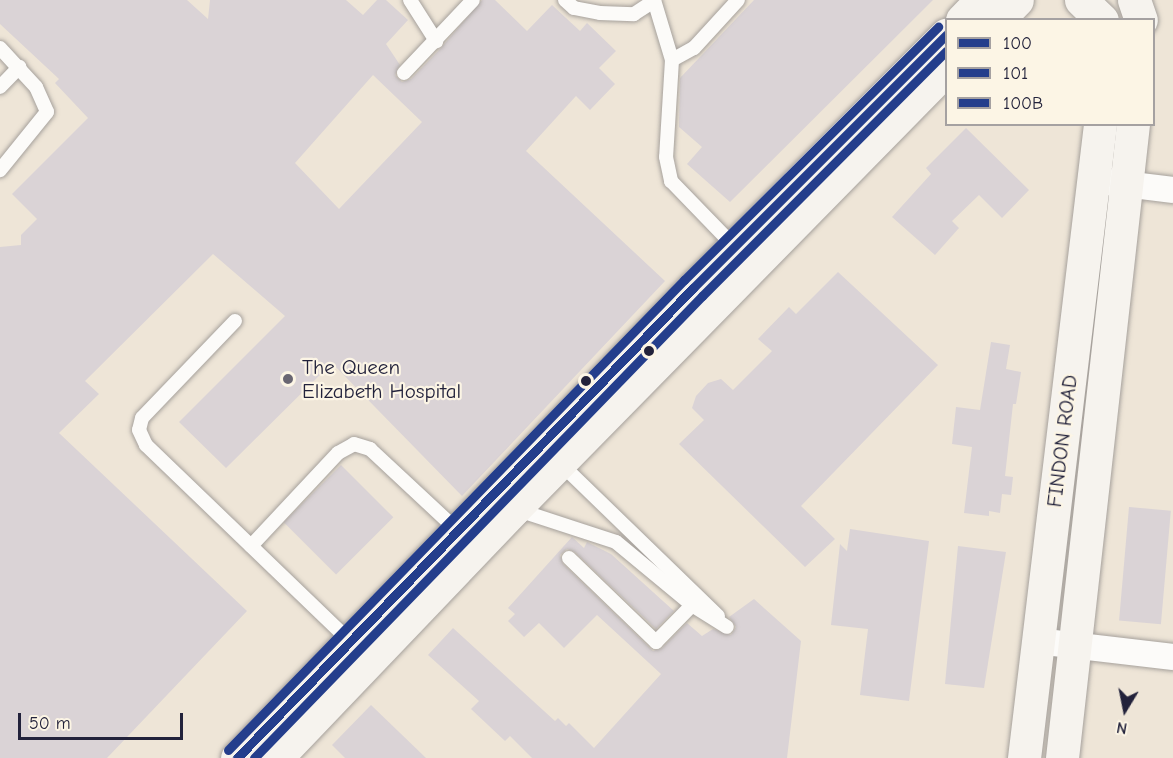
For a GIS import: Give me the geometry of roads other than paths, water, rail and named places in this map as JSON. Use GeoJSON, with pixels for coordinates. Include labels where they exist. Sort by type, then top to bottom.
{"type":"FeatureCollection","features":[{"type":"Feature","properties":{"kind":"main road"},"geometry":{"type":"LineString","coordinates":[[964,18],[981,0]]}},
{"type":"Feature","properties":{"kind":"main road"},"geometry":{"type":"LineString","coordinates":[[999,18],[1017,0]]}},
{"type":"Feature","properties":{"kind":"main road"},"geometry":{"type":"LineString","coordinates":[[1082,0],[1102,18]]}},
{"type":"Feature","properties":{"kind":"main road"},"geometry":{"type":"LineString","coordinates":[[1102,0],[1104,18]]}},
{"type":"Feature","properties":{"kind":"main road"},"geometry":{"type":"LineString","coordinates":[[1134,0],[1140,18]]}},
{"type":"Feature","properties":{"kind":"main road"},"geometry":{"type":"LineString","coordinates":[[1148,18],[1153,0]]}},
{"type":"Feature","properties":{"kind":"main road"},"geometry":{"type":"LineString","coordinates":[[237,758],[514,509],[560,463],[945,35]]}},
{"type":"Feature","properties":{"kind":"main road"},"geometry":{"type":"LineString","coordinates":[[276,758],[357,652],[458,530],[744,257],[945,70]]}},
{"type":"Feature","properties":{"kind":"main road","name":"FINDON ROAD"},"geometry":{"type":"LineString","coordinates":[[1062,758],[1075,646],[1110,182],[1100,126]]}},
{"type":"Feature","properties":{"kind":"main road","name":"FINDON ROAD"},"geometry":{"type":"LineString","coordinates":[[1024,758],[1037,641],[1110,182],[1132,126]]}},
{"type":"Feature","properties":{"kind":"street"},"geometry":{"type":"LineString","coordinates":[[1110,182],[1173,189]]}},
{"type":"Feature","properties":{"kind":"street"},"geometry":{"type":"LineString","coordinates":[[1037,641],[1173,657]]}},
{"type":"Feature","properties":{"kind":"lane"},"geometry":{"type":"LineString","coordinates":[[410,0],[436,41]]}},
{"type":"Feature","properties":{"kind":"lane"},"geometry":{"type":"LineString","coordinates":[[405,73],[473,0]]}},
{"type":"Feature","properties":{"kind":"lane"},"geometry":{"type":"LineString","coordinates":[[565,0],[574,8],[600,13],[634,14],[654,0],[672,60],[666,157],[671,181],[744,257]]}},
{"type":"Feature","properties":{"kind":"lane"},"geometry":{"type":"LineString","coordinates":[[672,60],[694,48],[738,0]]}},
{"type":"Feature","properties":{"kind":"lane"},"geometry":{"type":"LineString","coordinates":[[0,48],[36,87],[47,112],[0,171]]}},
{"type":"Feature","properties":{"kind":"lane"},"geometry":{"type":"LineString","coordinates":[[0,87],[19,67]]}},
{"type":"Feature","properties":{"kind":"lane"},"geometry":{"type":"LineString","coordinates":[[235,321],[142,418],[139,430],[146,445],[357,652]]}},
{"type":"Feature","properties":{"kind":"lane"},"geometry":{"type":"LineString","coordinates":[[251,546],[338,453],[354,444],[370,449],[458,530]]}},
{"type":"Feature","properties":{"kind":"lane"},"geometry":{"type":"LineString","coordinates":[[560,463],[697,601]]}},
{"type":"Feature","properties":{"kind":"lane"},"geometry":{"type":"LineString","coordinates":[[514,509],[616,542],[697,601]]}},
{"type":"Feature","properties":{"kind":"lane"},"geometry":{"type":"LineString","coordinates":[[569,558],[656,642],[697,601]]}},
{"type":"Feature","properties":{"kind":"place","name":"The Queen Elizabeth Hospital"},"geometry":{"type":"Point","coordinates":[288,379]}}]}
